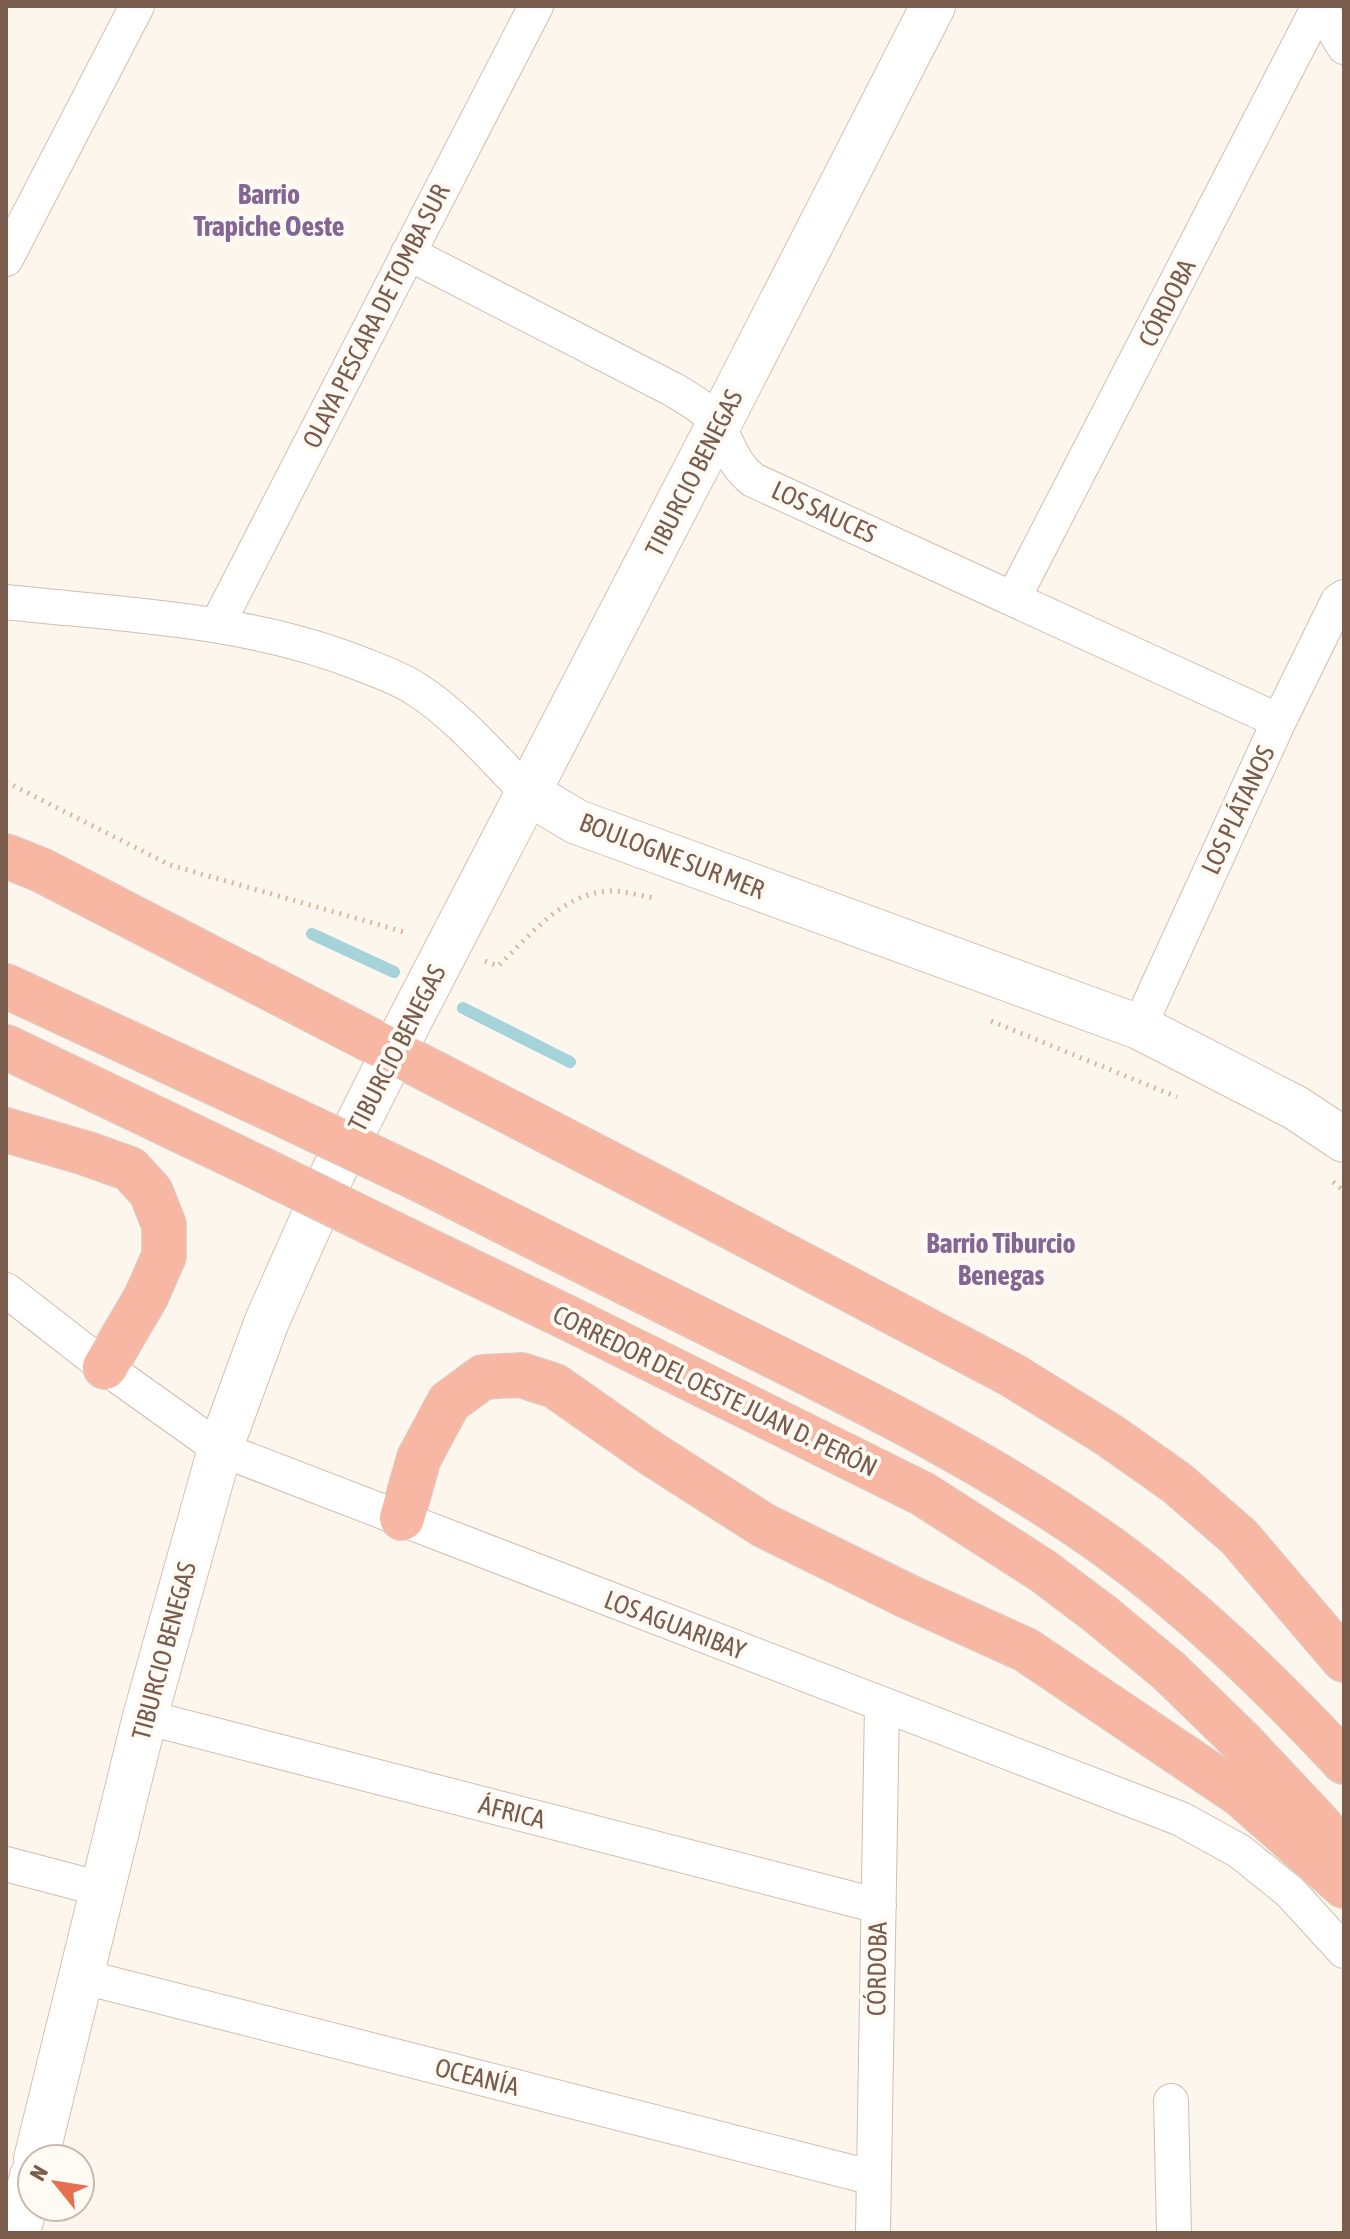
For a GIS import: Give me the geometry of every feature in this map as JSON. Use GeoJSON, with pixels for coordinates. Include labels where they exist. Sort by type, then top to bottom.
{"type":"FeatureCollection","features":[{"type":"Feature","properties":{"kind":"highway"},"geometry":{"type":"LineString","coordinates":[[6,856],[41,870],[394,1051],[1012,1375],[1109,1435],[1177,1483],[1239,1537],[1344,1660]]}},
{"type":"Feature","properties":{"kind":"highway","name":"CORREDOR DEL OESTE JUAN D. PERÓN"},"geometry":{"type":"LineString","coordinates":[[6,986],[423,1181],[855,1396],[1018,1487],[1107,1546],[1180,1602],[1245,1661],[1344,1762]]}},
{"type":"Feature","properties":{"kind":"highway","name":"CORREDOR DEL OESTE JUAN D. PERÓN"},"geometry":{"type":"LineString","coordinates":[[6,1047],[570,1319],[923,1494],[1043,1571],[1169,1671],[1243,1743],[1344,1854]]}},
{"type":"Feature","properties":{"kind":"highway"},"geometry":{"type":"LineString","coordinates":[[6,1130],[130,1169],[151,1192],[164,1225],[164,1256],[146,1297],[105,1367]]}},
{"type":"Feature","properties":{"kind":"highway"},"geometry":{"type":"LineString","coordinates":[[402,1518],[419,1458],[449,1402],[483,1377],[521,1375],[555,1386],[649,1452],[763,1525],[1026,1650],[1241,1795],[1344,1886]]}},
{"type":"Feature","properties":{"kind":"main road","name":"TIBURCIO BENEGAS"},"geometry":{"type":"LineString","coordinates":[[40,2143],[145,1717],[220,1449],[267,1321],[292,1262],[394,1051],[933,6]]}},
{"type":"Feature","properties":{"kind":"main road","name":"BOULOGNE SUR MER"},"geometry":{"type":"LineString","coordinates":[[528,793],[577,822],[1139,1027],[1296,1108],[1344,1140]]}},
{"type":"Feature","properties":{"kind":"street"},"geometry":{"type":"LineString","coordinates":[[6,259],[137,6]]}},
{"type":"Feature","properties":{"kind":"street","name":"OLAYA PESCARA DE TOMBA SUR"},"geometry":{"type":"LineString","coordinates":[[217,625],[536,6]]}},
{"type":"Feature","properties":{"kind":"street"},"geometry":{"type":"LineString","coordinates":[[1320,6],[1344,47]]}},
{"type":"Feature","properties":{"kind":"street","name":"CÓRDOBA"},"geometry":{"type":"LineString","coordinates":[[1013,599],[1320,6]]}},
{"type":"Feature","properties":{"kind":"street","name":"LOS SAUCES"},"geometry":{"type":"LineString","coordinates":[[408,253],[699,405],[718,426],[734,461],[753,480],[1279,721]]}},
{"type":"Feature","properties":{"kind":"street","name":"LOS PLÁTANOS"},"geometry":{"type":"LineString","coordinates":[[1139,1027],[1279,721],[1338,601],[1344,597]]}},
{"type":"Feature","properties":{"kind":"street","name":"BOULOGNE SUR MER"},"geometry":{"type":"LineString","coordinates":[[6,602],[217,625],[340,655],[416,689],[445,711],[528,793]]}},
{"type":"Feature","properties":{"kind":"street","name":"LOS AGUARIBAY"},"geometry":{"type":"LineString","coordinates":[[6,1290],[105,1367],[220,1449],[1181,1819],[1239,1851],[1290,1892],[1344,1951]]}},
{"type":"Feature","properties":{"kind":"street","name":"CÓRDOBA"},"geometry":{"type":"LineString","coordinates":[[873,2233],[882,1705]]}},
{"type":"Feature","properties":{"kind":"street","name":"ÁFRICA"},"geometry":{"type":"LineString","coordinates":[[145,1717],[879,1906]]}},
{"type":"Feature","properties":{"kind":"street"},"geometry":{"type":"LineString","coordinates":[[6,1864],[101,1889]]}},
{"type":"Feature","properties":{"kind":"street","name":"OCEANÍA"},"geometry":{"type":"LineString","coordinates":[[80,1976],[874,2178]]}},
{"type":"Feature","properties":{"kind":"street"},"geometry":{"type":"LineString","coordinates":[[1171,2101],[1174,2233]]}},
{"type":"Feature","properties":{"kind":"path"},"geometry":{"type":"LineString","coordinates":[[6,782],[170,865],[399,930],[498,966],[571,901],[610,891],[669,900]]}},
{"type":"Feature","properties":{"kind":"path"},"geometry":{"type":"LineString","coordinates":[[988,1020],[1184,1100]]}},
{"type":"Feature","properties":{"kind":"path"},"geometry":{"type":"LineString","coordinates":[[1333,1182],[1344,1191]]}},
{"type":"Feature","properties":{"kind":"waterway"},"geometry":{"type":"LineString","coordinates":[[312,934],[394,972]]}},
{"type":"Feature","properties":{"kind":"waterway"},"geometry":{"type":"LineString","coordinates":[[463,1008],[570,1062]]}},
{"type":"Feature","properties":{"kind":"district","name":"Barrio Trapiche Oeste"},"geometry":{"type":"Point","coordinates":[269,210]}},
{"type":"Feature","properties":{"kind":"district","name":"Barrio Tiburcio Benegas"},"geometry":{"type":"Point","coordinates":[1001,1259]}}]}
